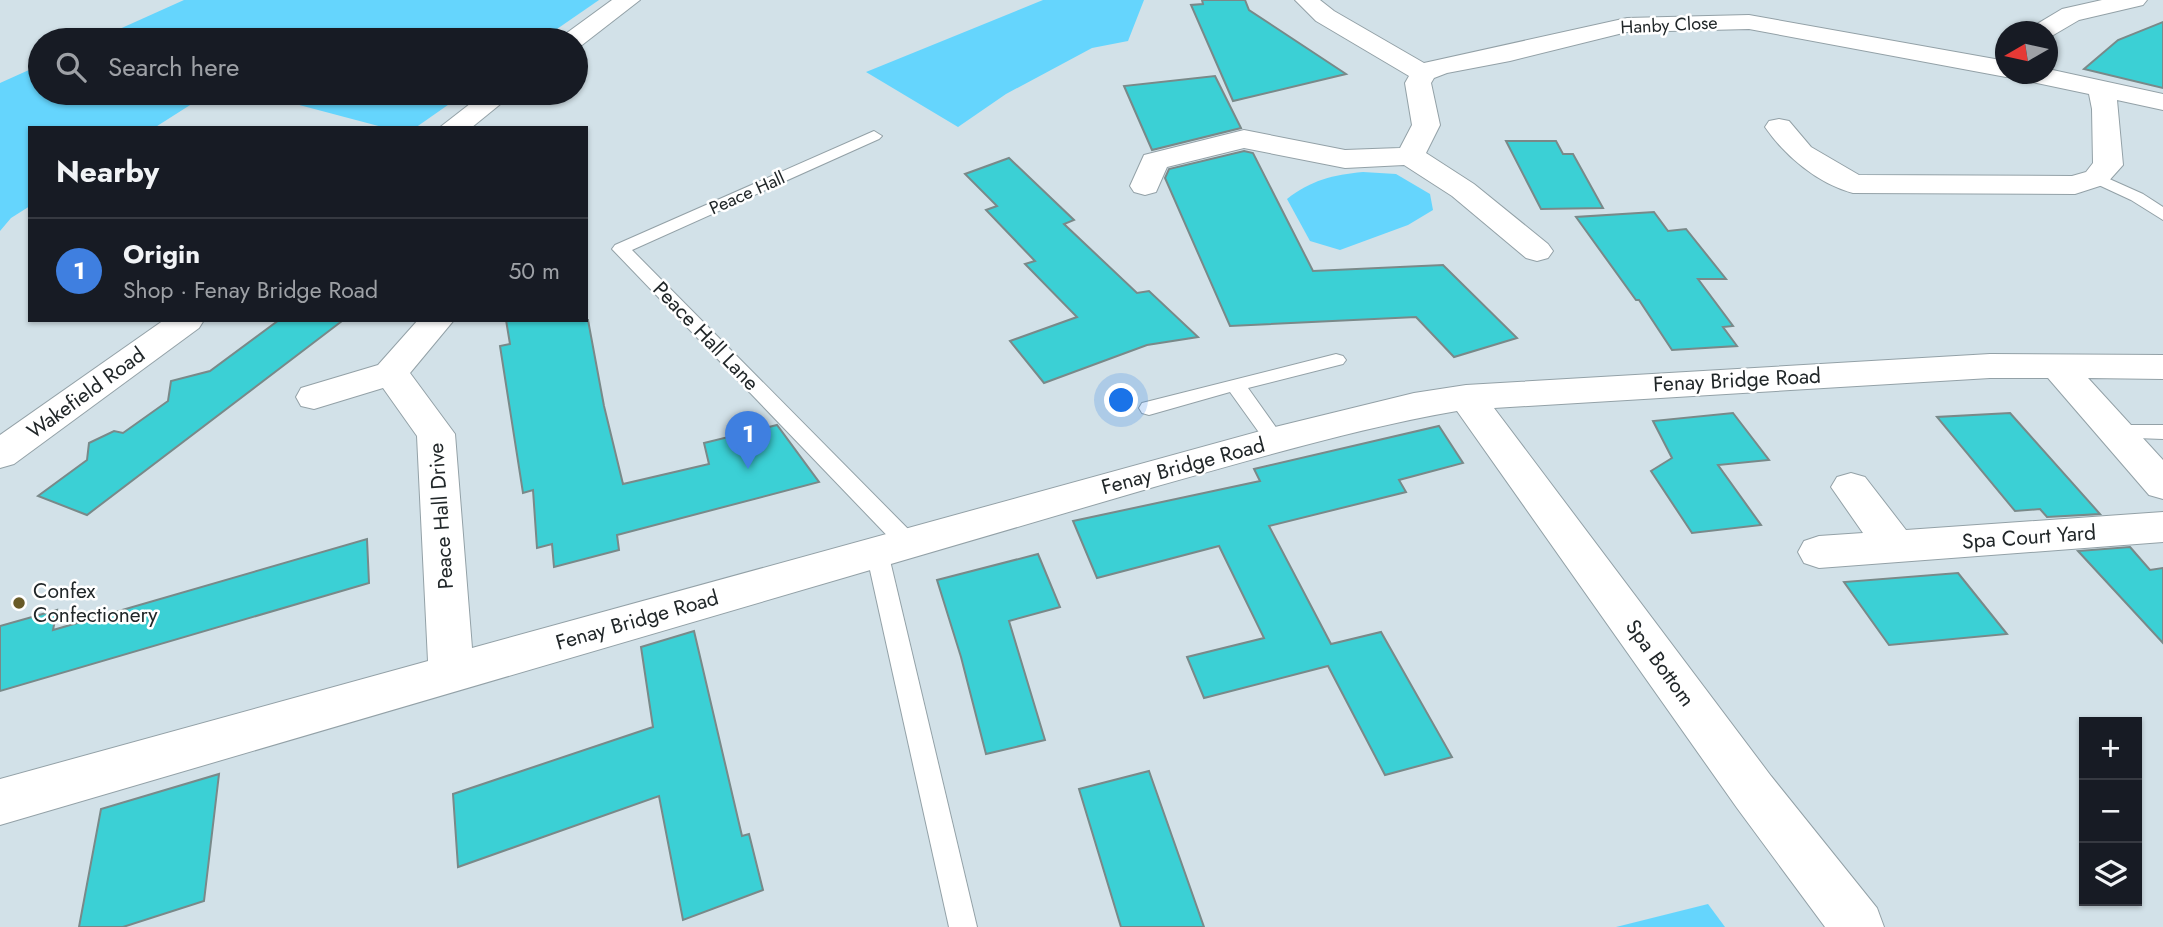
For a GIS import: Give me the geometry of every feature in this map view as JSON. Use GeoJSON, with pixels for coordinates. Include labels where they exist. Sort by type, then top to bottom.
{"type":"FeatureCollection","features":[{"type":"Feature","properties":{"kind":"main road"},"geometry":{"type":"LineString","coordinates":[[588,29],[628,0]]}},
{"type":"Feature","properties":{"kind":"main road"},"geometry":{"type":"LineString","coordinates":[[1307,0],[1314,9],[1363,37],[1397,62],[1424,72],[1418,83],[1426,125],[1410,156]]}},
{"type":"Feature","properties":{"kind":"main road"},"geometry":{"type":"LineString","coordinates":[[2058,22],[2071,14],[2119,1]]}},
{"type":"Feature","properties":{"kind":"main road","name":"Hanby Close"},"geometry":{"type":"LineString","coordinates":[[1424,72],[1440,66],[1510,53],[1627,25],[1705,22],[1748,22],[1800,30],[1995,67]]}},
{"type":"Feature","properties":{"kind":"main road"},"geometry":{"type":"LineString","coordinates":[[2058,79],[2163,102]]}},
{"type":"Feature","properties":{"kind":"main road"},"geometry":{"type":"LineString","coordinates":[[1779,127],[1801,153],[1853,184],[2075,185],[2096,178],[2108,165],[2106,109],[2101,89]]}},
{"type":"Feature","properties":{"kind":"main road"},"geometry":{"type":"LineString","coordinates":[[456,126],[485,105]]}},
{"type":"Feature","properties":{"kind":"main road"},"geometry":{"type":"LineString","coordinates":[[1145,186],[1154,161],[1244,139],[1345,159],[1410,156],[1463,190],[1537,251]]}},
{"type":"Feature","properties":{"kind":"main road","name":"Wakefield Road"},"geometry":{"type":"LineString","coordinates":[[6,450],[184,322]]}},
{"type":"Feature","properties":{"kind":"main road"},"geometry":{"type":"LineString","coordinates":[[314,397],[391,373],[435,322]]}},
{"type":"Feature","properties":{"kind":"main road"},"geometry":{"type":"LineString","coordinates":[[2056,365],[2163,485]]}},
{"type":"Feature","properties":{"kind":"main road","name":"Fenay Bridge Road"},"geometry":{"type":"LineString","coordinates":[[0,803],[892,547],[1275,440],[1414,406],[1466,397],[1990,366],[2163,367]]}},
{"type":"Feature","properties":{"kind":"main road","name":"Peace Hall Drive"},"geometry":{"type":"LineString","coordinates":[[391,373],[436,434],[451,673]]}},
{"type":"Feature","properties":{"kind":"main road","name":"Spa Bottom"},"geometry":{"type":"LineString","coordinates":[[1466,397],[1754,792],[1858,927]]}},
{"type":"Feature","properties":{"kind":"main road"},"geometry":{"type":"LineString","coordinates":[[1851,487],[1895,546]]}},
{"type":"Feature","properties":{"kind":"main road","name":"Spa Court Yard"},"geometry":{"type":"LineString","coordinates":[[1819,552],[2163,527]]}},
{"type":"Feature","properties":{"kind":"lane","name":"Peace Hall"},"geometry":{"type":"LineString","coordinates":[[621,249],[874,136]]}},
{"type":"Feature","properties":{"kind":"lane"},"geometry":{"type":"LineString","coordinates":[[2096,178],[2137,197],[2163,215]]}},
{"type":"Feature","properties":{"kind":"lane","name":"Peace Hall Lane"},"geometry":{"type":"LineString","coordinates":[[621,249],[892,547]]}},
{"type":"Feature","properties":{"kind":"lane"},"geometry":{"type":"LineString","coordinates":[[1149,408],[1336,360]]}},
{"type":"Feature","properties":{"kind":"lane","name":"Fenay Bridge Road"},"geometry":{"type":"LineString","coordinates":[[1235,384],[1275,440]]}},
{"type":"Feature","properties":{"kind":"lane"},"geometry":{"type":"LineString","coordinates":[[2116,432],[2163,432]]}},
{"type":"Feature","properties":{"kind":"lane"},"geometry":{"type":"LineString","coordinates":[[892,547],[963,927]]}},
{"type":"Feature","properties":{"kind":"shaded area"},"geometry":{"type":"Polygon","coordinates":[[[184,0],[599,0],[558,28],[122,28],[184,0]]]}},
{"type":"Feature","properties":{"kind":"shaded area"},"geometry":{"type":"Polygon","coordinates":[[[1043,0],[1144,0],[1128,41],[1092,48],[1006,94],[958,127],[866,72],[1043,0]]]}},
{"type":"Feature","properties":{"kind":"shaded area"},"geometry":{"type":"Polygon","coordinates":[[[28,70],[28,105],[190,105],[157,126],[28,126],[28,207],[11,218],[0,231],[0,83],[28,70]]]}},
{"type":"Feature","properties":{"kind":"shaded area"},"geometry":{"type":"Polygon","coordinates":[[[299,105],[448,105],[418,126],[378,126],[299,105]]]}},
{"type":"Feature","properties":{"kind":"shaded area"},"geometry":{"type":"Polygon","coordinates":[[[1363,172],[1396,174],[1430,194],[1433,210],[1408,225],[1340,250],[1310,241],[1287,199],[1305,187],[1323,180],[1363,172]]]}},
{"type":"Feature","properties":{"kind":"shaded area"},"geometry":{"type":"Polygon","coordinates":[[[1708,904],[1725,927],[1616,927],[1708,904]]]}},
{"type":"Feature","properties":{"kind":"building"},"geometry":{"type":"Polygon","coordinates":[[[1202,0],[1245,0],[1249,10],[1346,74],[1233,101],[1191,5],[1203,4],[1202,0]]]}},
{"type":"Feature","properties":{"kind":"building"},"geometry":{"type":"Polygon","coordinates":[[[2163,22],[2163,88],[2084,69],[2118,40],[2163,22]]]}},
{"type":"Feature","properties":{"kind":"building"},"geometry":{"type":"Polygon","coordinates":[[[1215,76],[1241,128],[1152,150],[1124,86],[1215,76]]]}},
{"type":"Feature","properties":{"kind":"building"},"geometry":{"type":"Polygon","coordinates":[[[1506,141],[1556,141],[1563,154],[1573,154],[1603,208],[1541,209],[1506,141]]]}},
{"type":"Feature","properties":{"kind":"building"},"geometry":{"type":"Polygon","coordinates":[[[1244,151],[1253,153],[1313,271],[1443,265],[1517,338],[1454,357],[1416,317],[1230,326],[1165,178],[1169,169],[1244,151]]]}},
{"type":"Feature","properties":{"kind":"building"},"geometry":{"type":"Polygon","coordinates":[[[1009,158],[1074,220],[1064,224],[1137,293],[1149,291],[1198,337],[1147,345],[1044,383],[1010,341],[1077,317],[1025,264],[1035,261],[986,210],[997,206],[965,174],[1009,158]]]}},
{"type":"Feature","properties":{"kind":"building"},"geometry":{"type":"Polygon","coordinates":[[[1654,212],[1668,231],[1686,229],[1726,279],[1698,279],[1733,326],[1723,327],[1737,346],[1672,350],[1639,300],[1636,300],[1576,217],[1654,212]]]}},
{"type":"Feature","properties":{"kind":"building"},"geometry":{"type":"Polygon","coordinates":[[[588,320],[604,406],[623,484],[709,464],[704,443],[777,425],[819,482],[617,535],[619,550],[554,567],[552,544],[537,548],[533,490],[523,493],[500,346],[510,344],[506,322],[588,320]]]}},
{"type":"Feature","properties":{"kind":"building"},"geometry":{"type":"Polygon","coordinates":[[[276,322],[341,322],[87,515],[38,496],[87,460],[89,443],[114,431],[123,433],[168,401],[171,381],[210,371],[276,322]]]}},
{"type":"Feature","properties":{"kind":"building"},"geometry":{"type":"Polygon","coordinates":[[[1733,413],[1769,460],[1718,465],[1761,525],[1692,533],[1651,471],[1672,458],[1653,421],[1733,413]]]}},
{"type":"Feature","properties":{"kind":"building"},"geometry":{"type":"Polygon","coordinates":[[[2010,413],[2100,514],[2047,517],[2040,509],[2015,511],[1937,417],[2010,413]]]}},
{"type":"Feature","properties":{"kind":"building"},"geometry":{"type":"Polygon","coordinates":[[[1439,426],[1463,463],[1399,480],[1406,492],[1269,526],[1331,644],[1381,632],[1452,757],[1385,775],[1328,666],[1204,698],[1187,657],[1264,638],[1219,546],[1097,578],[1073,521],[1260,481],[1254,469],[1439,426]]]}},
{"type":"Feature","properties":{"kind":"building"},"geometry":{"type":"Polygon","coordinates":[[[367,539],[369,583],[0,691],[0,626],[57,610],[53,630],[367,539]]]}},
{"type":"Feature","properties":{"kind":"building"},"geometry":{"type":"Polygon","coordinates":[[[2130,547],[2150,570],[2163,568],[2163,643],[2078,551],[2130,547]]]}},
{"type":"Feature","properties":{"kind":"building"},"geometry":{"type":"Polygon","coordinates":[[[1038,554],[1060,607],[1009,621],[1045,740],[986,754],[961,657],[937,580],[1038,554]]]}},
{"type":"Feature","properties":{"kind":"building"},"geometry":{"type":"Polygon","coordinates":[[[1958,573],[2007,634],[1889,645],[1844,582],[1958,573]]]}},
{"type":"Feature","properties":{"kind":"building"},"geometry":{"type":"Polygon","coordinates":[[[694,631],[742,836],[749,834],[763,890],[683,920],[659,796],[458,867],[453,794],[653,727],[641,647],[694,631]]]}},
{"type":"Feature","properties":{"kind":"building"},"geometry":{"type":"Polygon","coordinates":[[[1149,771],[1204,927],[1121,927],[1079,789],[1149,771]]]}},
{"type":"Feature","properties":{"kind":"building"},"geometry":{"type":"Polygon","coordinates":[[[219,774],[204,901],[123,927],[79,927],[101,809],[219,774]]]}},
{"type":"Feature","properties":{"kind":"place","name":"Origin"},"geometry":{"type":"Point","coordinates":[748,469]}},
{"type":"Feature","properties":{"kind":"place","name":"Confex Confectionery"},"geometry":{"type":"Point","coordinates":[19,603]}}]}
